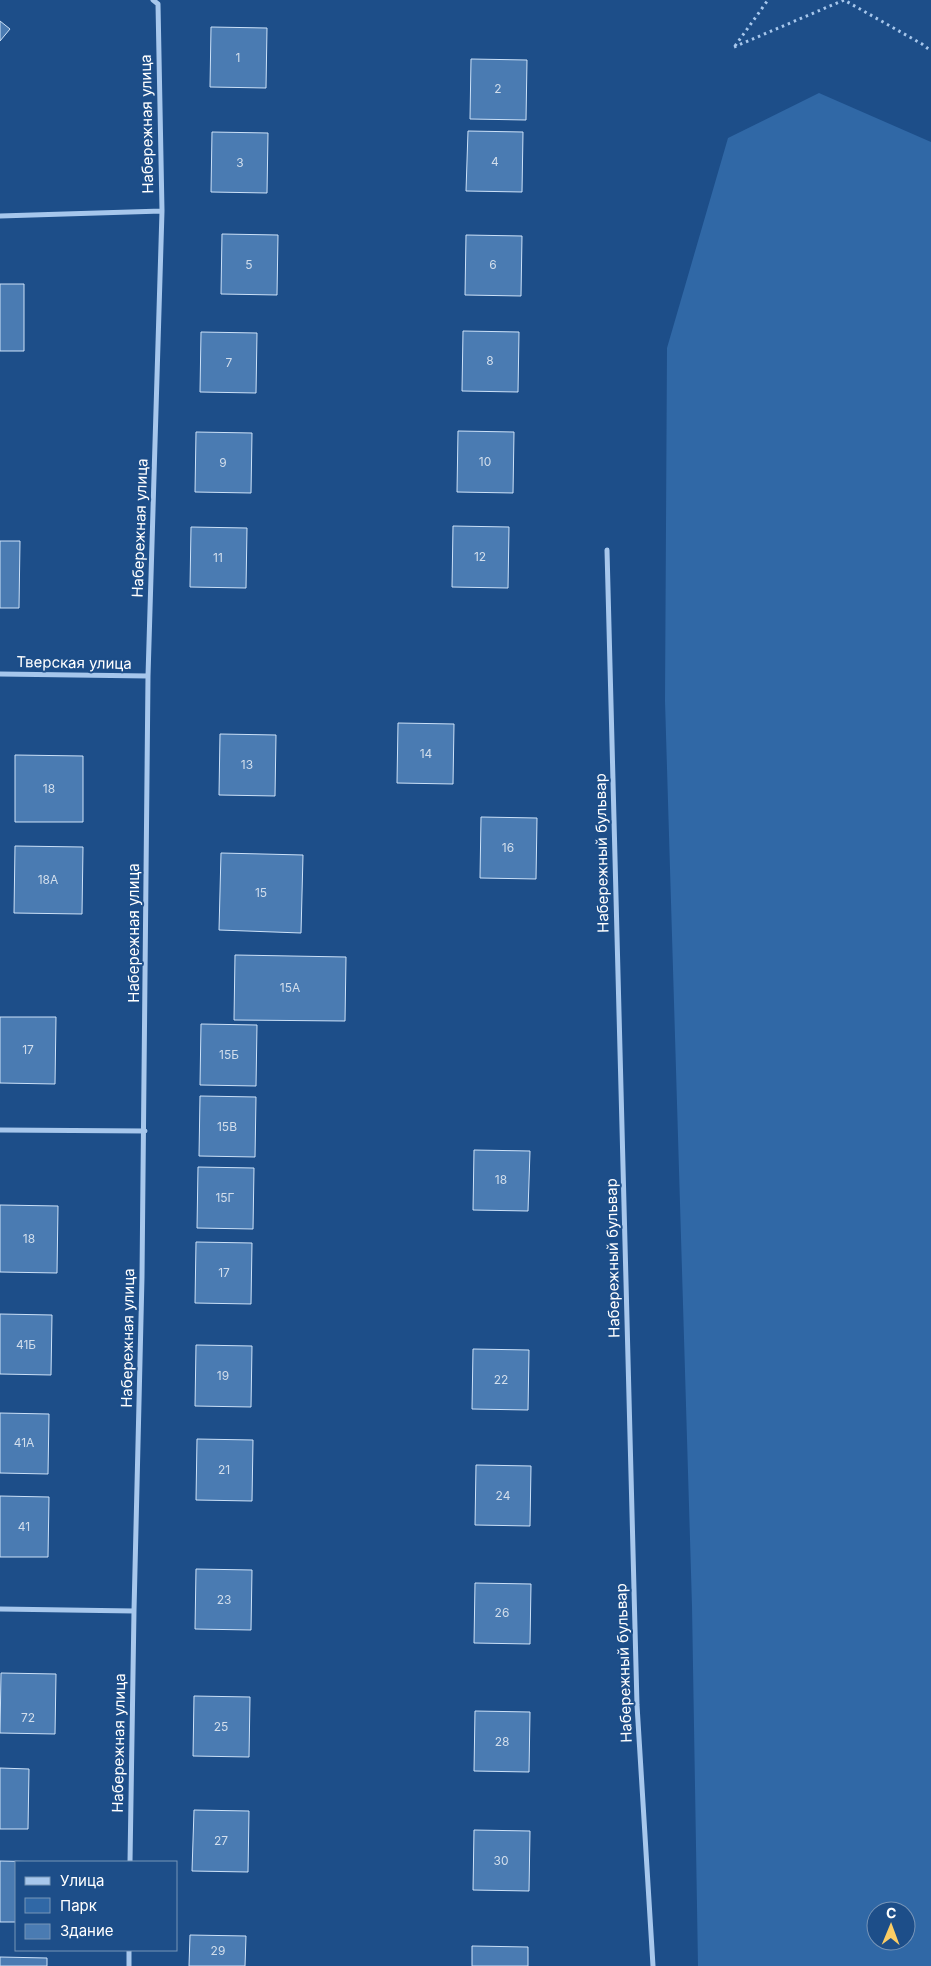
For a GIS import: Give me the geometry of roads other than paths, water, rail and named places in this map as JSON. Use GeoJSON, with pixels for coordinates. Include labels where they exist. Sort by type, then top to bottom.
{"type":"FeatureCollection","features":[{"type":"Feature","properties":{"kind":"street","name":"Набережная улица"},"geometry":{"type":"LineString","coordinates":[[130,1861],[145,1131],[148,676],[162,212],[155,2]]}},
{"type":"Feature","properties":{"kind":"street"},"geometry":{"type":"LineString","coordinates":[[0,216],[162,212]]}},
{"type":"Feature","properties":{"kind":"street","name":"Набережный бульвар"},"geometry":{"type":"LineString","coordinates":[[607,550],[637,1705],[653,1966]]}},
{"type":"Feature","properties":{"kind":"street","name":"Тверская улица"},"geometry":{"type":"LineString","coordinates":[[0,674],[148,676]]}},
{"type":"Feature","properties":{"kind":"street"},"geometry":{"type":"LineString","coordinates":[[0,1130],[145,1131]]}},
{"type":"Feature","properties":{"kind":"street"},"geometry":{"type":"LineString","coordinates":[[0,1610],[134,1611]]}},
{"type":"Feature","properties":{"kind":"street"},"geometry":{"type":"LineString","coordinates":[[129,1951],[129,1966]]}}]}
